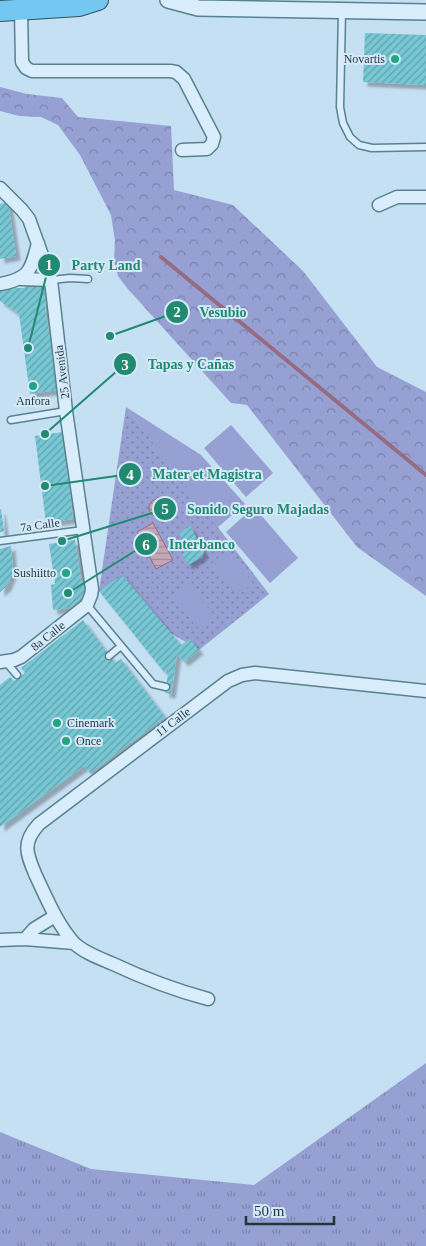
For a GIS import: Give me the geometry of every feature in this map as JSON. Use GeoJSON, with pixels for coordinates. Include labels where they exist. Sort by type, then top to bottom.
{"type":"FeatureCollection","features":[{"type":"Feature","properties":{"kind":"highway"},"geometry":{"type":"LineString","coordinates":[[0,11],[79,6],[98,0]]}},
{"type":"Feature","properties":{"kind":"street"},"geometry":{"type":"LineString","coordinates":[[168,0],[198,8],[426,12]]}},
{"type":"Feature","properties":{"kind":"street"},"geometry":{"type":"LineString","coordinates":[[21,10],[22,62],[26,68],[32,70],[170,71],[181,75],[214,136],[212,144],[207,149],[182,150]]}},
{"type":"Feature","properties":{"kind":"street","name":"25 Avenida"},"geometry":{"type":"LineString","coordinates":[[0,188],[29,219],[51,280],[66,412],[92,589],[88,602]]}},
{"type":"Feature","properties":{"kind":"street"},"geometry":{"type":"LineString","coordinates":[[379,205],[397,197],[426,197]]}},
{"type":"Feature","properties":{"kind":"street"},"geometry":{"type":"LineString","coordinates":[[21,279],[34,261],[38,243]]}},
{"type":"Feature","properties":{"kind":"street"},"geometry":{"type":"LineString","coordinates":[[0,284],[21,279],[51,280]]}},
{"type":"Feature","properties":{"kind":"street","name":"8a Calle"},"geometry":{"type":"LineString","coordinates":[[3,662],[21,657],[88,602]]}},
{"type":"Feature","properties":{"kind":"street","name":"11 Calle"},"geometry":{"type":"LineString","coordinates":[[208,999],[181,992],[139,976],[95,956],[74,943],[55,916],[27,855],[28,840],[35,828],[95,780],[232,678],[242,674],[260,673],[363,686],[426,691]]}},
{"type":"Feature","properties":{"kind":"street"},"geometry":{"type":"LineString","coordinates":[[25,939],[34,929],[55,916]]}},
{"type":"Feature","properties":{"kind":"street","name":"11 Calle"},"geometry":{"type":"LineString","coordinates":[[0,940],[25,939],[74,943]]}},
{"type":"Feature","properties":{"kind":"lane"},"geometry":{"type":"LineString","coordinates":[[342,11],[340,107],[343,123],[350,137],[359,145],[372,148],[426,147]]}},
{"type":"Feature","properties":{"kind":"lane"},"geometry":{"type":"LineString","coordinates":[[51,280],[88,279]]}},
{"type":"Feature","properties":{"kind":"lane"},"geometry":{"type":"LineString","coordinates":[[11,420],[66,412]]}},
{"type":"Feature","properties":{"kind":"lane","name":"7a Calle"},"geometry":{"type":"LineString","coordinates":[[0,541],[83,530]]}},
{"type":"Feature","properties":{"kind":"lane"},"geometry":{"type":"LineString","coordinates":[[88,602],[153,684],[166,687]]}},
{"type":"Feature","properties":{"kind":"lane"},"geometry":{"type":"LineString","coordinates":[[109,656],[121,646]]}},
{"type":"Feature","properties":{"kind":"lane"},"geometry":{"type":"LineString","coordinates":[[3,662],[17,675]]}},
{"type":"Feature","properties":{"kind":"green space"},"geometry":{"type":"Polygon","coordinates":[[[0,87],[27,94],[62,98],[78,117],[171,126],[174,190],[233,205],[303,271],[377,367],[426,392],[426,596],[357,547],[247,405],[231,403],[127,288],[118,276],[114,260],[115,241],[111,215],[80,155],[58,125],[41,117],[19,116],[0,111],[0,87]]]}},
{"type":"Feature","properties":{"kind":"green space"},"geometry":{"type":"Polygon","coordinates":[[[126,407],[269,594],[199,650],[99,591],[126,407]]]}},
{"type":"Feature","properties":{"kind":"green space"},"geometry":{"type":"Polygon","coordinates":[[[126,407],[201,455],[245,504],[217,528],[126,407]]]}},
{"type":"Feature","properties":{"kind":"green space"},"geometry":{"type":"Polygon","coordinates":[[[231,425],[273,473],[246,497],[204,448],[231,425]]]}},
{"type":"Feature","properties":{"kind":"green space"},"geometry":{"type":"Polygon","coordinates":[[[254,507],[298,558],[270,583],[226,532],[254,507]]]}},
{"type":"Feature","properties":{"kind":"green space"},"geometry":{"type":"Polygon","coordinates":[[[226,551],[253,583],[238,596],[211,564],[226,551]]]}},
{"type":"Feature","properties":{"kind":"green space"},"geometry":{"type":"Polygon","coordinates":[[[187,583],[214,615],[198,628],[171,596],[187,583]]]}},
{"type":"Feature","properties":{"kind":"green space"},"geometry":{"type":"Polygon","coordinates":[[[426,1063],[426,1246],[0,1246],[0,1132],[91,1169],[254,1185],[426,1063]]]}},
{"type":"Feature","properties":{"kind":"shaded area"},"geometry":{"type":"Polygon","coordinates":[[[158,499],[164,502],[167,508],[164,514],[158,517],[152,514],[149,508],[152,502],[158,499]]]}},
{"type":"Feature","properties":{"kind":"shaded area"},"geometry":{"type":"Polygon","coordinates":[[[153,523],[173,560],[156,569],[137,532],[153,523]]]}},
{"type":"Feature","properties":{"kind":"building","name":"Novartis"},"geometry":{"type":"Polygon","coordinates":[[[365,33],[426,35],[426,85],[363,82],[365,33]]]}},
{"type":"Feature","properties":{"kind":"building"},"geometry":{"type":"Polygon","coordinates":[[[8,202],[16,256],[0,259],[0,204],[8,202]]]}},
{"type":"Feature","properties":{"kind":"building"},"geometry":{"type":"Polygon","coordinates":[[[29,284],[40,284],[47,290],[48,302],[45,307],[58,390],[30,394],[19,314],[0,301],[0,290],[16,286],[17,288],[24,288],[29,284]]]}},
{"type":"Feature","properties":{"kind":"building"},"geometry":{"type":"Polygon","coordinates":[[[63,432],[73,519],[46,523],[35,436],[63,432]]]}},
{"type":"Feature","properties":{"kind":"building"},"geometry":{"type":"Polygon","coordinates":[[[0,510],[4,531],[0,532],[0,510]]]}},
{"type":"Feature","properties":{"kind":"building"},"geometry":{"type":"Polygon","coordinates":[[[190,526],[204,552],[202,557],[188,565],[182,554],[189,550],[179,533],[190,526]]]}},
{"type":"Feature","properties":{"kind":"building"},"geometry":{"type":"Polygon","coordinates":[[[75,540],[81,581],[85,581],[85,589],[82,597],[71,608],[53,610],[51,585],[55,584],[49,544],[75,540]]]}},
{"type":"Feature","properties":{"kind":"building"},"geometry":{"type":"Polygon","coordinates":[[[11,546],[13,571],[7,586],[0,592],[0,549],[11,546]]]}},
{"type":"Feature","properties":{"kind":"building"},"geometry":{"type":"Polygon","coordinates":[[[122,575],[181,645],[190,639],[199,650],[184,662],[177,654],[171,694],[165,693],[169,668],[164,672],[99,591],[122,575]]]}},
{"type":"Feature","properties":{"kind":"building","name":"Once"},"geometry":{"type":"Polygon","coordinates":[[[83,620],[115,663],[121,659],[165,717],[90,773],[84,766],[0,827],[0,685],[10,677],[14,681],[25,673],[21,668],[83,620]]]}},
{"type":"Feature","properties":{"kind":"waterway"},"geometry":{"type":"LineString","coordinates":[[161,257],[426,475]]}},
{"type":"Feature","properties":{"kind":"place","name":"Novartis"},"geometry":{"type":"Point","coordinates":[395,59]}},
{"type":"Feature","properties":{"kind":"place","name":"Vesubio"},"geometry":{"type":"Point","coordinates":[110,336]}},
{"type":"Feature","properties":{"kind":"place","name":"Party Land"},"geometry":{"type":"Point","coordinates":[28,348]}},
{"type":"Feature","properties":{"kind":"place","name":"Anfora"},"geometry":{"type":"Point","coordinates":[33,386]}},
{"type":"Feature","properties":{"kind":"place","name":"Tapas y Cañas"},"geometry":{"type":"Point","coordinates":[45,434]}},
{"type":"Feature","properties":{"kind":"place","name":"Mater et Magistra"},"geometry":{"type":"Point","coordinates":[45,486]}},
{"type":"Feature","properties":{"kind":"place","name":"Sonido Seguro Majadas"},"geometry":{"type":"Point","coordinates":[62,541]}},
{"type":"Feature","properties":{"kind":"place","name":"Sushiitto"},"geometry":{"type":"Point","coordinates":[66,573]}},
{"type":"Feature","properties":{"kind":"place","name":"Interbanco"},"geometry":{"type":"Point","coordinates":[68,593]}},
{"type":"Feature","properties":{"kind":"place","name":"Cinemark"},"geometry":{"type":"Point","coordinates":[57,723]}},
{"type":"Feature","properties":{"kind":"place","name":"Once"},"geometry":{"type":"Point","coordinates":[66,741]}}]}
